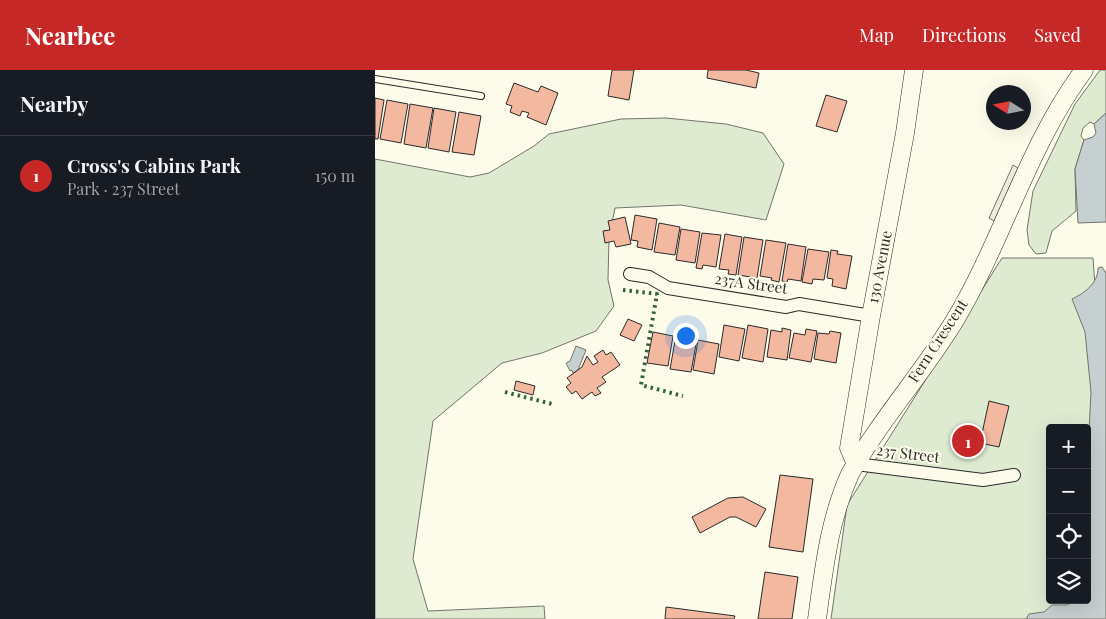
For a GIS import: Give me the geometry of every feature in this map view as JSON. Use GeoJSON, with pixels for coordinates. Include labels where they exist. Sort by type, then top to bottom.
{"type":"FeatureCollection","features":[{"type":"Feature","properties":{"kind":"street","name":"130 Avenue"},"geometry":{"type":"LineString","coordinates":[[856,464],[849,448],[905,133],[914,70]]}},
{"type":"Feature","properties":{"kind":"street","name":"Fern Crescent"},"geometry":{"type":"LineString","coordinates":[[817,619],[827,544],[834,515],[856,464],[955,319],[990,251],[1045,134],[1084,70]]}},
{"type":"Feature","properties":{"kind":"street","name":"237A Street"},"geometry":{"type":"LineString","coordinates":[[630,274],[649,277],[668,288],[786,307],[799,304],[871,316]]}},
{"type":"Feature","properties":{"kind":"street","name":"237 Street"},"geometry":{"type":"LineString","coordinates":[[856,464],[983,480],[1014,475]]}},
{"type":"Feature","properties":{"kind":"lane"},"geometry":{"type":"LineString","coordinates":[[375,79],[481,96]]}},
{"type":"Feature","properties":{"kind":"green space"},"geometry":{"type":"Polygon","coordinates":[[[1100,70],[1106,70],[1106,113],[1094,124],[1090,122],[1083,128],[1081,136],[1084,140],[1075,169],[1076,211],[1052,231],[1046,253],[1036,254],[1029,245],[1027,230],[1033,191],[1075,104],[1100,70]]]}},
{"type":"Feature","properties":{"kind":"green space"},"geometry":{"type":"Polygon","coordinates":[[[666,118],[726,124],[763,133],[784,164],[766,220],[681,205],[615,208],[609,238],[608,280],[614,306],[596,331],[542,353],[502,363],[433,421],[413,559],[428,611],[544,606],[545,619],[375,619],[375,159],[470,177],[489,173],[534,146],[549,134],[621,119],[666,118]]]}},
{"type":"Feature","properties":{"kind":"green space"},"geometry":{"type":"Polygon","coordinates":[[[1002,258],[1093,258],[1106,438],[1091,541],[1091,424],[1046,424],[1046,604],[1069,604],[1060,619],[831,619],[847,505],[1002,258]]]}},
{"type":"Feature","properties":{"kind":"shaded area"},"geometry":{"type":"Polygon","coordinates":[[[1106,113],[1106,222],[1078,223],[1075,169],[1084,140],[1093,137],[1096,133],[1094,124],[1106,113]]]}},
{"type":"Feature","properties":{"kind":"shaded area"},"geometry":{"type":"Polygon","coordinates":[[[1013,165],[1018,168],[994,221],[989,218],[1013,165]]]}},
{"type":"Feature","properties":{"kind":"shaded area"},"geometry":{"type":"Polygon","coordinates":[[[1102,267],[1106,273],[1106,619],[1026,619],[1029,614],[1044,612],[1052,605],[1091,604],[1091,424],[1089,424],[1091,392],[1085,332],[1072,299],[1090,287],[1096,278],[1098,268],[1102,267]]]}},
{"type":"Feature","properties":{"kind":"shaded area"},"geometry":{"type":"Polygon","coordinates":[[[576,346],[586,350],[578,370],[573,373],[566,363],[570,361],[576,346]]]}},
{"type":"Feature","properties":{"kind":"building"},"geometry":{"type":"Polygon","coordinates":[[[612,70],[634,70],[629,100],[608,96],[612,70]]]}},
{"type":"Feature","properties":{"kind":"building"},"geometry":{"type":"Polygon","coordinates":[[[708,70],[746,70],[759,73],[756,88],[707,78],[708,70]]]}},
{"type":"Feature","properties":{"kind":"building"},"geometry":{"type":"Polygon","coordinates":[[[514,83],[538,92],[541,86],[558,93],[546,125],[527,117],[529,113],[522,111],[520,116],[510,112],[512,106],[506,104],[514,83]]]}},
{"type":"Feature","properties":{"kind":"building"},"geometry":{"type":"Polygon","coordinates":[[[826,95],[847,101],[837,132],[816,126],[826,95]]]}},
{"type":"Feature","properties":{"kind":"building"},"geometry":{"type":"Polygon","coordinates":[[[375,98],[384,100],[378,139],[375,139],[375,98]]]}},
{"type":"Feature","properties":{"kind":"building"},"geometry":{"type":"Polygon","coordinates":[[[387,100],[408,104],[401,143],[380,139],[387,100]]]}},
{"type":"Feature","properties":{"kind":"building"},"geometry":{"type":"Polygon","coordinates":[[[410,104],[433,108],[426,148],[404,144],[410,104]]]}},
{"type":"Feature","properties":{"kind":"building"},"geometry":{"type":"Polygon","coordinates":[[[434,108],[456,112],[449,152],[428,148],[434,108]]]}},
{"type":"Feature","properties":{"kind":"building"},"geometry":{"type":"Polygon","coordinates":[[[459,112],[481,116],[474,155],[452,152],[459,112]]]}},
{"type":"Feature","properties":{"kind":"building"},"geometry":{"type":"Polygon","coordinates":[[[635,215],[657,219],[652,250],[637,247],[638,241],[631,240],[635,215]]]}},
{"type":"Feature","properties":{"kind":"building"},"geometry":{"type":"Polygon","coordinates":[[[625,217],[631,244],[616,247],[614,241],[605,243],[603,231],[610,230],[608,221],[625,217]]]}},
{"type":"Feature","properties":{"kind":"building"},"geometry":{"type":"Polygon","coordinates":[[[659,223],[680,227],[675,255],[654,252],[659,223]]]}},
{"type":"Feature","properties":{"kind":"building"},"geometry":{"type":"Polygon","coordinates":[[[681,229],[700,232],[695,263],[676,260],[681,229]]]}},
{"type":"Feature","properties":{"kind":"building"},"geometry":{"type":"Polygon","coordinates":[[[702,233],[721,235],[716,267],[703,265],[702,269],[696,268],[702,233]]]}},
{"type":"Feature","properties":{"kind":"building"},"geometry":{"type":"Polygon","coordinates":[[[725,234],[742,237],[736,275],[728,274],[729,270],[719,269],[725,234]]]}},
{"type":"Feature","properties":{"kind":"building"},"geometry":{"type":"Polygon","coordinates":[[[744,237],[763,240],[757,278],[738,275],[744,237]]]}},
{"type":"Feature","properties":{"kind":"building"},"geometry":{"type":"Polygon","coordinates":[[[766,240],[786,243],[779,282],[771,280],[772,278],[760,276],[766,240]]]}},
{"type":"Feature","properties":{"kind":"building"},"geometry":{"type":"Polygon","coordinates":[[[788,244],[806,247],[801,281],[788,279],[787,282],[782,281],[788,244]]]}},
{"type":"Feature","properties":{"kind":"building"},"geometry":{"type":"Polygon","coordinates":[[[808,249],[829,252],[824,280],[813,279],[812,284],[802,282],[808,249]]]}},
{"type":"Feature","properties":{"kind":"building"},"geometry":{"type":"Polygon","coordinates":[[[831,250],[838,251],[837,254],[852,256],[846,289],[832,286],[833,279],[827,278],[831,250]]]}},
{"type":"Feature","properties":{"kind":"building"},"geometry":{"type":"Polygon","coordinates":[[[628,319],[642,325],[634,341],[620,335],[628,319]]]}},
{"type":"Feature","properties":{"kind":"building"},"geometry":{"type":"Polygon","coordinates":[[[724,325],[745,329],[739,361],[719,357],[724,325]]]}},
{"type":"Feature","properties":{"kind":"building"},"geometry":{"type":"Polygon","coordinates":[[[748,325],[768,329],[763,362],[742,358],[748,325]]]}},
{"type":"Feature","properties":{"kind":"building"},"geometry":{"type":"Polygon","coordinates":[[[782,328],[791,330],[787,360],[767,357],[771,330],[782,332],[782,328]]]}},
{"type":"Feature","properties":{"kind":"building"},"geometry":{"type":"Polygon","coordinates":[[[806,329],[817,331],[811,362],[789,358],[794,333],[805,335],[806,329]]]}},
{"type":"Feature","properties":{"kind":"building"},"geometry":{"type":"Polygon","coordinates":[[[830,331],[841,333],[836,363],[814,359],[818,333],[829,334],[830,331]]]}},
{"type":"Feature","properties":{"kind":"building"},"geometry":{"type":"Polygon","coordinates":[[[653,332],[673,336],[668,366],[647,363],[653,332]]]}},
{"type":"Feature","properties":{"kind":"building"},"geometry":{"type":"Polygon","coordinates":[[[687,337],[697,339],[691,372],[670,369],[675,341],[686,343],[687,337]]]}},
{"type":"Feature","properties":{"kind":"building"},"geometry":{"type":"Polygon","coordinates":[[[698,340],[719,344],[714,374],[693,370],[698,340]]]}},
{"type":"Feature","properties":{"kind":"building"},"geometry":{"type":"Polygon","coordinates":[[[603,350],[606,355],[611,352],[620,365],[602,377],[606,382],[597,388],[601,393],[595,396],[592,392],[582,399],[576,391],[572,394],[566,387],[571,383],[567,378],[582,367],[587,356],[593,365],[598,362],[594,356],[603,350]]]}},
{"type":"Feature","properties":{"kind":"building"},"geometry":{"type":"Polygon","coordinates":[[[516,381],[535,386],[533,395],[514,390],[516,381]]]}},
{"type":"Feature","properties":{"kind":"building"},"geometry":{"type":"Polygon","coordinates":[[[989,401],[1009,406],[999,447],[980,443],[989,401]]]}},
{"type":"Feature","properties":{"kind":"building"},"geometry":{"type":"Polygon","coordinates":[[[780,475],[813,479],[803,552],[769,547],[780,475]]]}},
{"type":"Feature","properties":{"kind":"building"},"geometry":{"type":"Polygon","coordinates":[[[743,497],[766,509],[756,527],[736,517],[730,517],[700,533],[692,517],[728,498],[743,497]]]}},
{"type":"Feature","properties":{"kind":"building"},"geometry":{"type":"Polygon","coordinates":[[[765,572],[798,577],[792,619],[758,619],[765,572]]]}},
{"type":"Feature","properties":{"kind":"building"},"geometry":{"type":"Polygon","coordinates":[[[666,607],[735,616],[734,619],[665,619],[666,607]]]}},
{"type":"Feature","properties":{"kind":"hedge"},"geometry":{"type":"LineString","coordinates":[[623,290],[657,294],[641,385],[683,396]]}},
{"type":"Feature","properties":{"kind":"hedge"},"geometry":{"type":"LineString","coordinates":[[505,392],[552,404]]}},
{"type":"Feature","properties":{"kind":"place","name":"Cross's Cabins Park"},"geometry":{"type":"Point","coordinates":[968,441]}}]}
